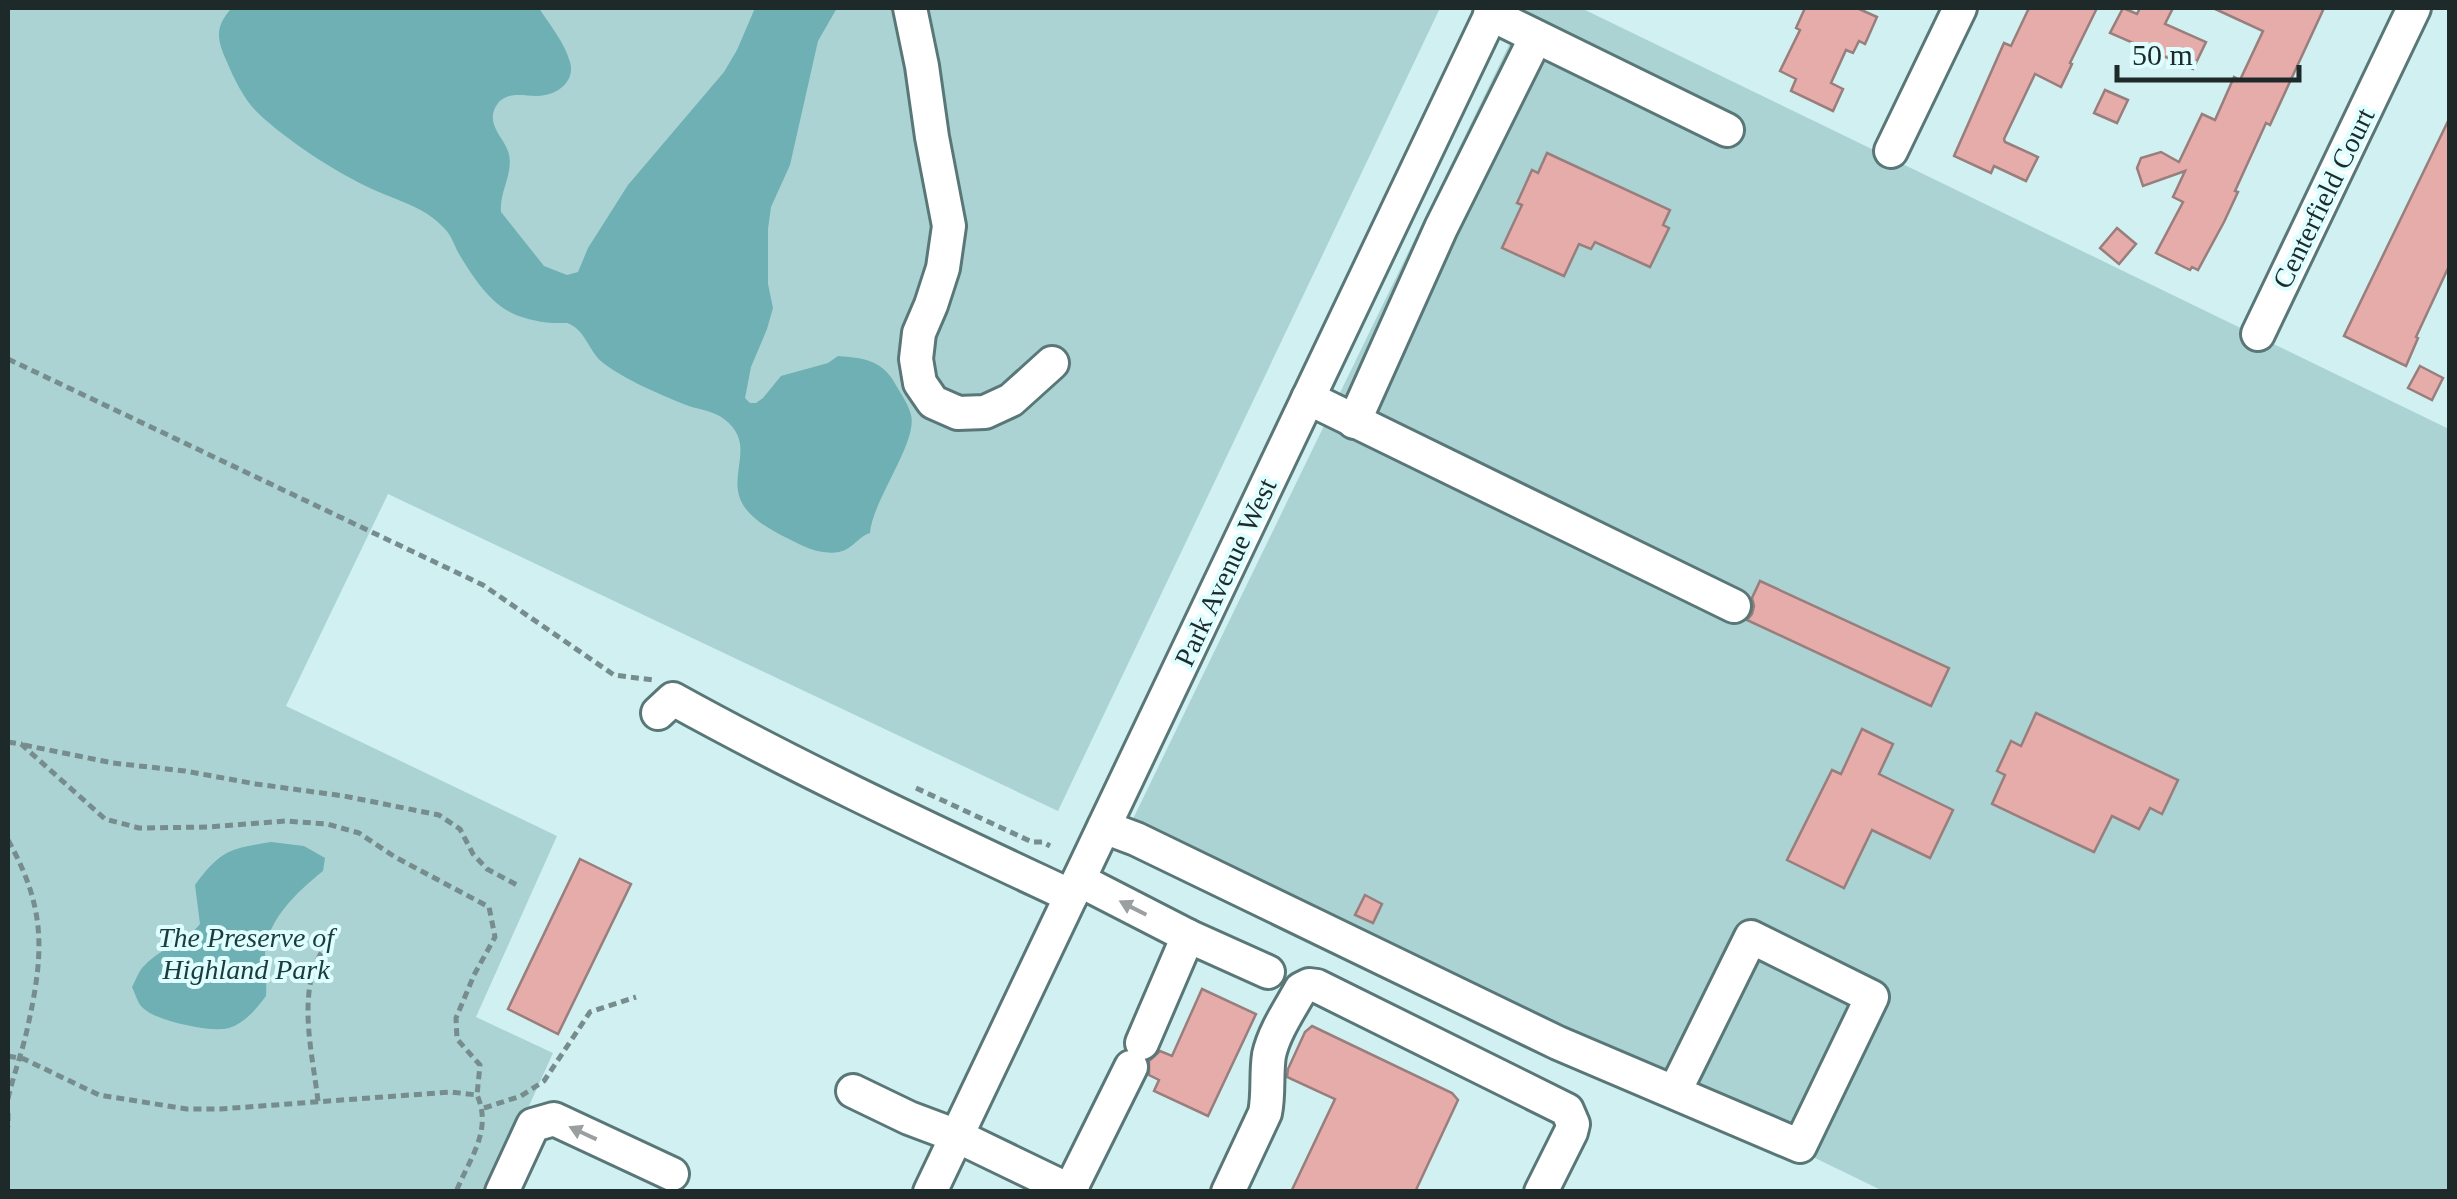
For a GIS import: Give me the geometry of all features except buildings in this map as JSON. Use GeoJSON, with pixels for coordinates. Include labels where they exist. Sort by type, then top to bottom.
{"type":"FeatureCollection","features":[{"type":"Feature","properties":{"kind":"street"},"geometry":{"type":"LineString","coordinates":[[910,8],[949,226],[943,268],[919,334],[916,359],[920,382],[933,402],[958,413],[984,412],[1011,400],[1052,363]]}},
{"type":"Feature","properties":{"kind":"street"},"geometry":{"type":"LineString","coordinates":[[1891,151],[1960,8]]}},
{"type":"Feature","properties":{"kind":"street","name":"Centerfield Court"},"geometry":{"type":"LineString","coordinates":[[2258,334],[2414,8]]}},
{"type":"Feature","properties":{"kind":"street"},"geometry":{"type":"LineString","coordinates":[[1492,11],[1536,37],[1727,130]]}},
{"type":"Feature","properties":{"kind":"street","name":"Park Avenue West"},"geometry":{"type":"LineString","coordinates":[[930,1192],[1492,11]]}},
{"type":"Feature","properties":{"kind":"street"},"geometry":{"type":"LineString","coordinates":[[1354,422],[1442,228],[1536,37]]}},
{"type":"Feature","properties":{"kind":"street"},"geometry":{"type":"LineString","coordinates":[[1308,398],[1734,606]]}},
{"type":"Feature","properties":{"kind":"street"},"geometry":{"type":"LineString","coordinates":[[658,713],[673,700],[908,820],[1268,972]]}},
{"type":"Feature","properties":{"kind":"street"},"geometry":{"type":"LineString","coordinates":[[1104,827],[1558,1043],[1800,1146],[1872,997],[1751,936],[1675,1091]]}},
{"type":"Feature","properties":{"kind":"street"},"geometry":{"type":"LineString","coordinates":[[852,1091],[1072,1191],[1188,936]]}},
{"type":"Feature","properties":{"kind":"street"},"geometry":{"type":"LineString","coordinates":[[1228,1192],[1268,1100],[1269,1054],[1301,989],[1310,985],[1566,1110],[1573,1124],[1571,1132],[1540,1192]]}},
{"type":"Feature","properties":{"kind":"street"},"geometry":{"type":"LineString","coordinates":[[502,1192],[533,1125],[554,1119],[672,1174]]}},
{"type":"Feature","properties":{"kind":"path"},"geometry":{"type":"LineString","coordinates":[[8,359],[483,586],[614,674],[654,680]]}},
{"type":"Feature","properties":{"kind":"path"},"geometry":{"type":"LineString","coordinates":[[8,742],[113,763],[344,796],[439,816],[460,829],[473,854],[487,869],[519,886]]}},
{"type":"Feature","properties":{"kind":"path"},"geometry":{"type":"LineString","coordinates":[[22,744],[105,819],[139,828],[285,821],[328,824],[359,834],[490,907],[495,937],[456,1018],[456,1039],[480,1065],[477,1095],[483,1109],[483,1127],[456,1192]]}},
{"type":"Feature","properties":{"kind":"path"},"geometry":{"type":"LineString","coordinates":[[906,784],[1032,842],[1050,846]]}},
{"type":"Feature","properties":{"kind":"path"},"geometry":{"type":"LineString","coordinates":[[8,840],[31,887],[40,927],[39,963],[27,1032],[8,1099]]}},
{"type":"Feature","properties":{"kind":"path"},"geometry":{"type":"LineString","coordinates":[[318,1101],[309,992],[317,958],[337,934]]}},
{"type":"Feature","properties":{"kind":"path"},"geometry":{"type":"LineString","coordinates":[[483,1109],[522,1096],[544,1082],[590,1012],[636,998]]}},
{"type":"Feature","properties":{"kind":"path"},"geometry":{"type":"LineString","coordinates":[[8,1056],[99,1095],[186,1109],[451,1092],[477,1095]]}},
{"type":"Feature","properties":{"kind":"path"},"geometry":{"type":"LineString","coordinates":[[8,1113],[8,1127]]}},
{"type":"Feature","properties":{"kind":"green space","name":"The Preserve of Highland Park"},"geometry":{"type":"Polygon","coordinates":[[[8,8],[1440,8],[1058,811],[388,494],[286,706],[557,836],[476,1017],[553,1053],[490,1192],[8,1191],[8,8]]]}},
{"type":"Feature","properties":{"kind":"green space"},"geometry":{"type":"Polygon","coordinates":[[[1527,8],[1581,8],[2449,429],[2449,1191],[1883,1191],[1130,825],[1527,8]]]}},
{"type":"Feature","properties":{"kind":"shaded area"},"geometry":{"type":"Polygon","coordinates":[[[232,8],[539,8],[564,48],[570,74],[556,91],[539,96],[511,96],[495,108],[494,125],[510,159],[501,212],[544,266],[567,275],[578,272],[588,248],[628,185],[724,72],[755,8],[837,8],[818,41],[790,165],[771,207],[768,284],[773,308],[751,367],[745,398],[756,403],[781,376],[828,363],[838,356],[866,360],[886,371],[907,404],[911,427],[870,533],[844,550],[826,552],[801,545],[766,526],[750,514],[740,497],[739,440],[724,419],[620,374],[602,362],[582,335],[567,323],[535,321],[508,311],[480,286],[449,234],[436,221],[419,209],[343,174],[270,123],[244,96],[221,47],[220,28],[232,8]]]}},
{"type":"Feature","properties":{"kind":"shaded area"},"geometry":{"type":"Polygon","coordinates":[[[271,842],[304,846],[325,858],[323,871],[294,897],[271,930],[265,955],[266,996],[245,1019],[221,1029],[171,1021],[143,1008],[132,987],[141,970],[200,924],[195,885],[227,853],[271,842]]]}}]}
